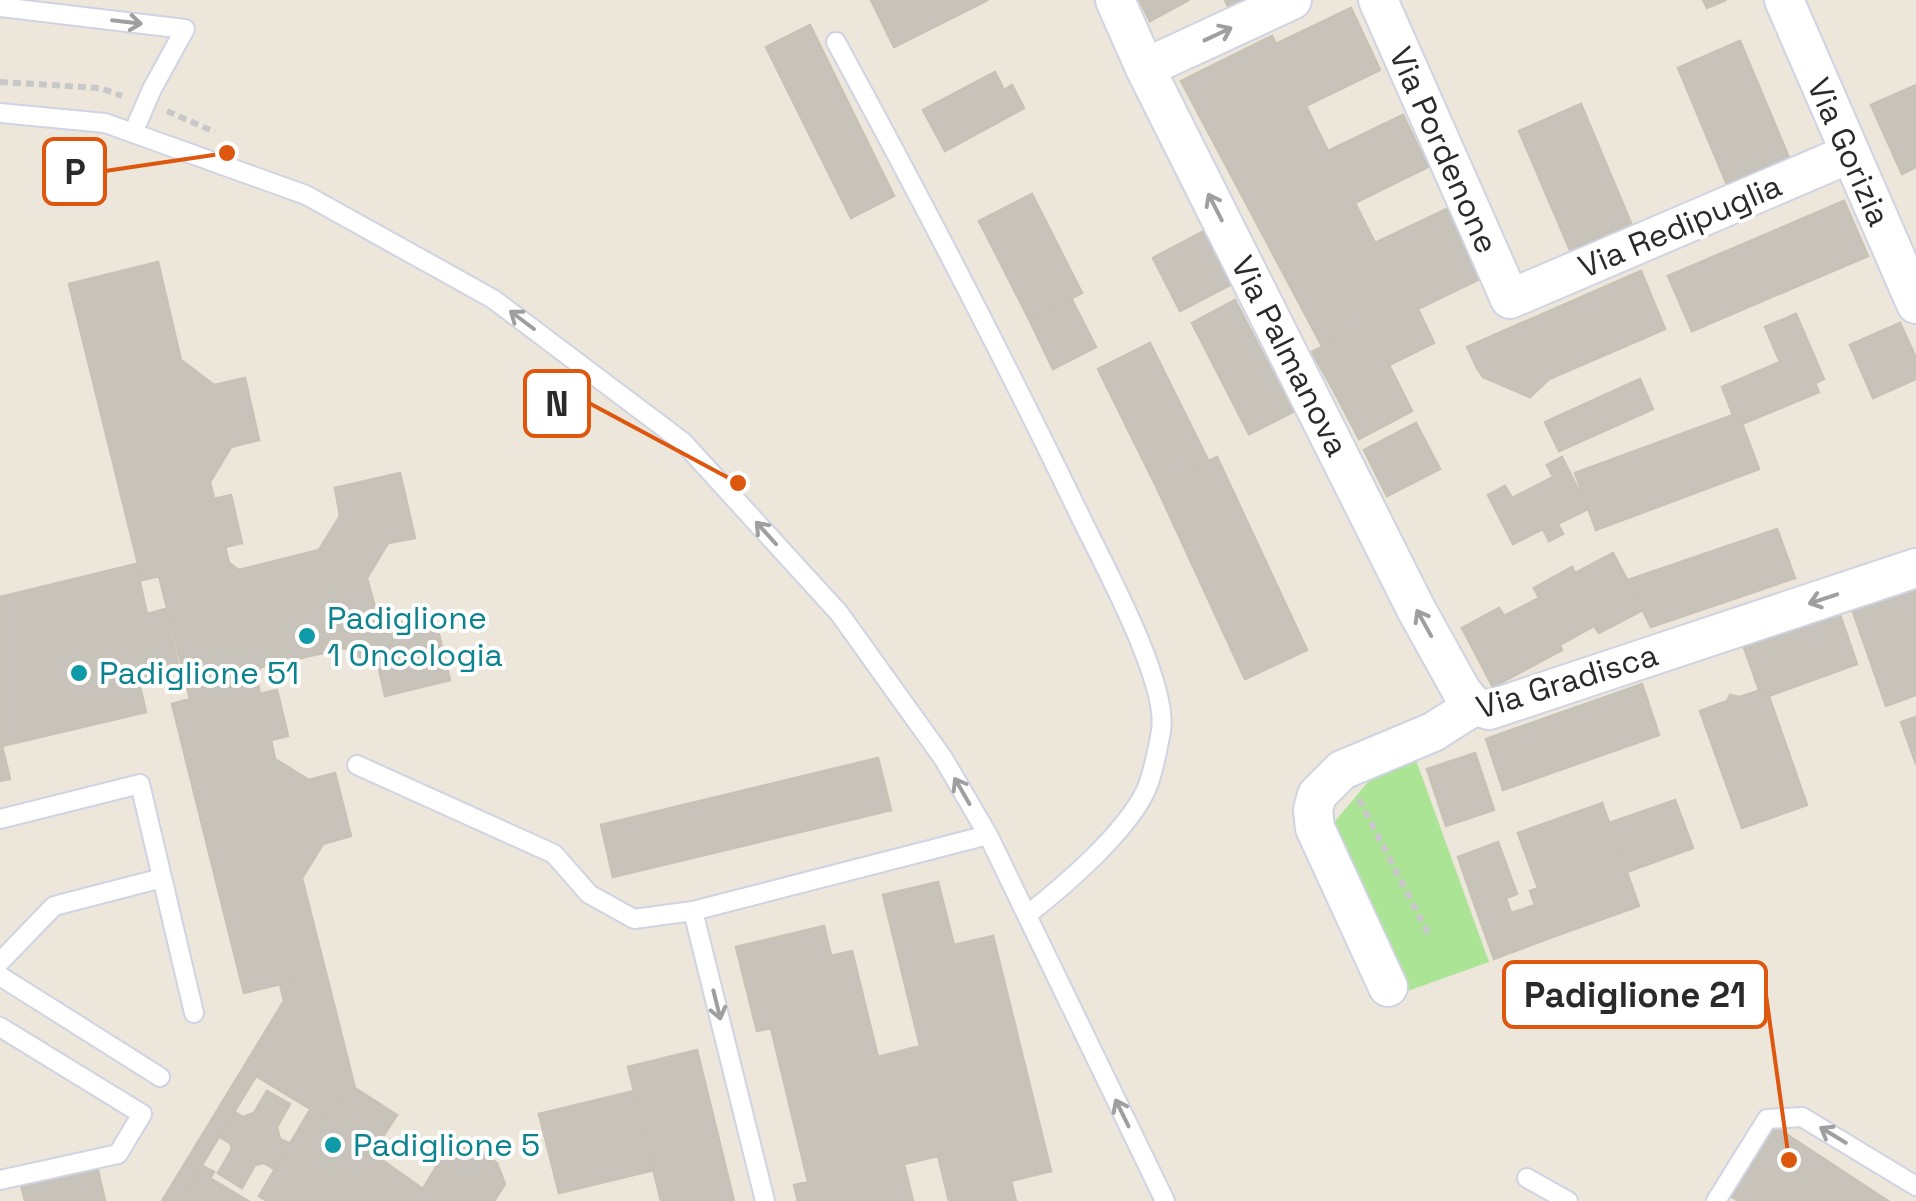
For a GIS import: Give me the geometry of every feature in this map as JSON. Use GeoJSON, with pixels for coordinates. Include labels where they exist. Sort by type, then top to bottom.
{"type":"FeatureCollection","features":[{"type":"Feature","properties":{"kind":"street","name":"Via Palmanova"},"geometry":{"type":"LineString","coordinates":[[1116,0],[1145,68],[1416,609],[1462,692],[1474,706]]}},
{"type":"Feature","properties":{"kind":"street"},"geometry":{"type":"LineString","coordinates":[[1145,68],[1292,0]]}},
{"type":"Feature","properties":{"kind":"street","name":"Via Pordenone"},"geometry":{"type":"LineString","coordinates":[[1378,0],[1510,299]]}},
{"type":"Feature","properties":{"kind":"street","name":"Via Gorizia"},"geometry":{"type":"LineString","coordinates":[[1784,0],[1916,304]]}},
{"type":"Feature","properties":{"kind":"street","name":"Via Redipuglia"},"geometry":{"type":"LineString","coordinates":[[1510,299],[1850,154]]}},
{"type":"Feature","properties":{"kind":"street","name":"Via Gradisca"},"geometry":{"type":"LineString","coordinates":[[1342,770],[1432,732],[1474,706],[1490,710],[1916,568]]}},
{"type":"Feature","properties":{"kind":"street"},"geometry":{"type":"LineString","coordinates":[[1342,770],[1318,795],[1313,810],[1315,828],[1388,986]]}},
{"type":"Feature","properties":{"kind":"lane"},"geometry":{"type":"LineString","coordinates":[[0,7],[185,29],[133,133]]}},
{"type":"Feature","properties":{"kind":"lane"},"geometry":{"type":"LineString","coordinates":[[836,42],[988,326],[1107,573],[1158,694],[1162,728],[1146,790],[1090,860],[1060,890],[1026,915]]}},
{"type":"Feature","properties":{"kind":"lane"},"geometry":{"type":"LineString","coordinates":[[0,113],[105,123],[306,196],[493,299],[683,442],[839,613],[944,758],[988,834],[1165,1201]]}},
{"type":"Feature","properties":{"kind":"lane"},"geometry":{"type":"LineString","coordinates":[[357,765],[554,854],[590,894],[634,919],[693,911],[988,834]]}},
{"type":"Feature","properties":{"kind":"lane"},"geometry":{"type":"LineString","coordinates":[[0,819],[140,784],[194,1013]]}},
{"type":"Feature","properties":{"kind":"lane"},"geometry":{"type":"LineString","coordinates":[[0,962],[54,906],[162,878]]}},
{"type":"Feature","properties":{"kind":"lane"},"geometry":{"type":"LineString","coordinates":[[693,911],[765,1201]]}},
{"type":"Feature","properties":{"kind":"lane"},"geometry":{"type":"LineString","coordinates":[[0,976],[160,1077]]}},
{"type":"Feature","properties":{"kind":"lane"},"geometry":{"type":"LineString","coordinates":[[0,1028],[142,1114],[118,1154],[0,1180]]}},
{"type":"Feature","properties":{"kind":"lane"},"geometry":{"type":"LineString","coordinates":[[1716,1201],[1766,1119],[1802,1116],[1916,1186]]}},
{"type":"Feature","properties":{"kind":"lane"},"geometry":{"type":"LineString","coordinates":[[1528,1178],[1568,1201]]}},
{"type":"Feature","properties":{"kind":"path"},"geometry":{"type":"LineString","coordinates":[[1342,770],[1430,935]]}},
{"type":"Feature","properties":{"kind":"green space"},"geometry":{"type":"Polygon","coordinates":[[[1416,760],[1489,962],[1402,993],[1326,832],[1373,776],[1416,760]]]}},
{"type":"Feature","properties":{"kind":"building"},"geometry":{"type":"Polygon","coordinates":[[[871,0],[988,0],[894,47],[871,0]]]}},
{"type":"Feature","properties":{"kind":"building"},"geometry":{"type":"Polygon","coordinates":[[[1139,0],[1189,0],[1150,21],[1139,0]]]}},
{"type":"Feature","properties":{"kind":"building"},"geometry":{"type":"Polygon","coordinates":[[[1225,0],[1260,0],[1231,13],[1225,0]]]}},
{"type":"Feature","properties":{"kind":"building"},"geometry":{"type":"Polygon","coordinates":[[[1703,0],[1726,0],[1707,8],[1703,0]]]}},
{"type":"Feature","properties":{"kind":"building"},"geometry":{"type":"Polygon","coordinates":[[[1351,8],[1380,70],[1306,106],[1328,151],[1403,115],[1428,167],[1355,203],[1375,243],[1449,208],[1482,278],[1418,309],[1434,343],[1389,365],[1368,323],[1322,346],[1181,81],[1272,36],[1276,44],[1351,8]]]}},
{"type":"Feature","properties":{"kind":"building"},"geometry":{"type":"Polygon","coordinates":[[[810,25],[894,196],[851,218],[766,47],[810,25]]]}},
{"type":"Feature","properties":{"kind":"building"},"geometry":{"type":"Polygon","coordinates":[[[1740,41],[1790,160],[1728,187],[1678,68],[1740,41]]]}},
{"type":"Feature","properties":{"kind":"building"},"geometry":{"type":"Polygon","coordinates":[[[995,72],[1004,90],[1012,85],[1024,108],[945,151],[923,110],[995,72]]]}},
{"type":"Feature","properties":{"kind":"building"},"geometry":{"type":"Polygon","coordinates":[[[1916,85],[1916,167],[1902,174],[1871,105],[1916,85]]]}},
{"type":"Feature","properties":{"kind":"building"},"geometry":{"type":"Polygon","coordinates":[[[1581,104],[1631,223],[1570,250],[1519,131],[1581,104]]]}},
{"type":"Feature","properties":{"kind":"building"},"geometry":{"type":"Polygon","coordinates":[[[1032,194],[1082,293],[1029,319],[979,221],[1032,194]]]}},
{"type":"Feature","properties":{"kind":"building"},"geometry":{"type":"Polygon","coordinates":[[[1844,201],[1868,256],[1692,331],[1668,276],[1844,201]]]}},
{"type":"Feature","properties":{"kind":"building"},"geometry":{"type":"Polygon","coordinates":[[[1206,230],[1234,283],[1180,311],[1153,258],[1206,230]]]}},
{"type":"Feature","properties":{"kind":"building","name":"Padiglione 1 Oncologia"},"geometry":{"type":"Polygon","coordinates":[[[158,262],[181,360],[214,385],[245,378],[259,440],[231,447],[210,482],[214,499],[231,495],[242,543],[225,547],[229,563],[239,570],[319,550],[340,516],[335,488],[400,473],[415,538],[388,543],[367,578],[374,604],[405,624],[435,618],[450,680],[385,696],[379,669],[345,648],[261,667],[256,676],[260,694],[277,690],[288,736],[271,740],[275,759],[309,780],[335,773],[351,836],[323,844],[302,878],[326,973],[244,993],[172,704],[190,699],[159,576],[142,580],[69,284],[158,262]]]}},
{"type":"Feature","properties":{"kind":"building"},"geometry":{"type":"Polygon","coordinates":[[[1641,271],[1665,329],[1549,379],[1530,397],[1483,377],[1477,368],[1467,347],[1641,271]]]}},
{"type":"Feature","properties":{"kind":"building"},"geometry":{"type":"Polygon","coordinates":[[[1071,298],[1096,347],[1053,369],[1029,319],[1071,298]]]}},
{"type":"Feature","properties":{"kind":"building"},"geometry":{"type":"Polygon","coordinates":[[[1235,300],[1293,412],[1249,434],[1192,323],[1235,300]]]}},
{"type":"Feature","properties":{"kind":"building"},"geometry":{"type":"Polygon","coordinates":[[[1796,314],[1824,379],[1815,383],[1819,392],[1742,424],[1738,413],[1733,415],[1722,387],[1780,362],[1765,327],[1796,314]]]}},
{"type":"Feature","properties":{"kind":"building"},"geometry":{"type":"Polygon","coordinates":[[[1368,323],[1389,365],[1335,393],[1312,352],[1368,323]]]}},
{"type":"Feature","properties":{"kind":"building"},"geometry":{"type":"Polygon","coordinates":[[[1900,323],[1916,358],[1916,379],[1873,398],[1850,345],[1900,323]]]}},
{"type":"Feature","properties":{"kind":"building"},"geometry":{"type":"Polygon","coordinates":[[[1150,343],[1208,460],[1156,486],[1098,369],[1150,343]]]}},
{"type":"Feature","properties":{"kind":"building"},"geometry":{"type":"Polygon","coordinates":[[[1389,365],[1412,411],[1359,439],[1335,393],[1389,365]]]}},
{"type":"Feature","properties":{"kind":"building"},"geometry":{"type":"Polygon","coordinates":[[[1640,379],[1653,409],[1559,451],[1545,422],[1640,379]]]}},
{"type":"Feature","properties":{"kind":"building"},"geometry":{"type":"Polygon","coordinates":[[[1738,413],[1759,469],[1596,530],[1575,473],[1738,413]]]}},
{"type":"Feature","properties":{"kind":"building"},"geometry":{"type":"Polygon","coordinates":[[[1416,423],[1440,469],[1387,496],[1364,450],[1416,423]]]}},
{"type":"Feature","properties":{"kind":"building"},"geometry":{"type":"Polygon","coordinates":[[[1217,457],[1307,650],[1245,679],[1156,486],[1217,457]]]}},
{"type":"Feature","properties":{"kind":"building"},"geometry":{"type":"Polygon","coordinates":[[[1562,457],[1588,509],[1558,524],[1563,534],[1549,541],[1543,529],[1513,544],[1488,495],[1505,486],[1512,498],[1553,477],[1547,465],[1562,457]]]}},
{"type":"Feature","properties":{"kind":"building"},"geometry":{"type":"Polygon","coordinates":[[[1777,529],[1795,578],[1651,627],[1628,580],[1777,529]]]}},
{"type":"Feature","properties":{"kind":"building"},"geometry":{"type":"Polygon","coordinates":[[[1613,553],[1643,610],[1599,633],[1594,626],[1560,645],[1562,650],[1493,687],[1462,628],[1499,608],[1504,616],[1539,598],[1534,588],[1572,567],[1575,573],[1613,553]]]}},
{"type":"Feature","properties":{"kind":"building","name":"Padiglione 51"},"geometry":{"type":"Polygon","coordinates":[[[136,564],[147,614],[165,609],[179,668],[138,678],[146,712],[2,746],[10,779],[0,781],[0,597],[136,564]]]}},
{"type":"Feature","properties":{"kind":"building"},"geometry":{"type":"Polygon","coordinates":[[[1916,587],[1916,695],[1886,706],[1852,609],[1916,587]]]}},
{"type":"Feature","properties":{"kind":"building"},"geometry":{"type":"Polygon","coordinates":[[[1838,609],[1857,664],[1769,696],[1766,688],[1759,690],[1742,642],[1838,609]]]}},
{"type":"Feature","properties":{"kind":"building"},"geometry":{"type":"Polygon","coordinates":[[[1642,684],[1659,735],[1503,790],[1486,739],[1642,684]]]}},
{"type":"Feature","properties":{"kind":"building"},"geometry":{"type":"Polygon","coordinates":[[[1766,688],[1807,805],[1742,828],[1700,711],[1727,701],[1730,695],[1740,697],[1766,688]]]}},
{"type":"Feature","properties":{"kind":"building"},"geometry":{"type":"Polygon","coordinates":[[[1916,717],[1916,764],[1901,722],[1916,717]]]}},
{"type":"Feature","properties":{"kind":"building"},"geometry":{"type":"Polygon","coordinates":[[[1475,753],[1494,810],[1446,826],[1427,769],[1475,753]]]}},
{"type":"Feature","properties":{"kind":"building"},"geometry":{"type":"Polygon","coordinates":[[[878,758],[891,810],[613,877],[601,825],[878,758]]]}},
{"type":"Feature","properties":{"kind":"building"},"geometry":{"type":"Polygon","coordinates":[[[1675,800],[1693,848],[1627,872],[1609,823],[1675,800]]]}},
{"type":"Feature","properties":{"kind":"building"},"geometry":{"type":"Polygon","coordinates":[[[1602,803],[1639,906],[1547,939],[1530,891],[1538,888],[1518,833],[1602,803]]]}},
{"type":"Feature","properties":{"kind":"building"},"geometry":{"type":"Polygon","coordinates":[[[1498,842],[1517,894],[1476,909],[1458,857],[1498,842]]]}},
{"type":"Feature","properties":{"kind":"building"},"geometry":{"type":"Polygon","coordinates":[[[938,882],[954,945],[993,936],[1051,1171],[1011,1181],[1016,1201],[949,1201],[938,1156],[904,1164],[913,1201],[798,1201],[794,1185],[808,1182],[771,1028],[757,1031],[736,947],[824,926],[831,956],[852,951],[878,1057],[920,1046],[883,895],[938,882]]]}},
{"type":"Feature","properties":{"kind":"building"},"geometry":{"type":"Polygon","coordinates":[[[1506,898],[1511,913],[1535,905],[1547,939],[1494,959],[1476,909],[1506,898]]]}},
{"type":"Feature","properties":{"kind":"building"},"geometry":{"type":"Polygon","coordinates":[[[326,973],[355,1088],[345,1090],[327,1119],[256,1076],[180,1201],[162,1201],[284,1001],[280,984],[326,973]]]}},
{"type":"Feature","properties":{"kind":"building"},"geometry":{"type":"Polygon","coordinates":[[[697,1050],[734,1201],[661,1201],[628,1067],[697,1050]]]}},
{"type":"Feature","properties":{"kind":"building","name":"Padiglione 5"},"geometry":{"type":"Polygon","coordinates":[[[355,1088],[397,1115],[372,1153],[423,1189],[454,1137],[497,1163],[505,1184],[494,1201],[267,1201],[259,1196],[310,1110],[327,1120],[345,1090],[355,1088]]]}},
{"type":"Feature","properties":{"kind":"building"},"geometry":{"type":"Polygon","coordinates":[[[267,1091],[290,1104],[277,1127],[280,1139],[289,1143],[274,1169],[264,1163],[255,1165],[242,1188],[218,1173],[232,1149],[221,1138],[236,1113],[243,1117],[254,1113],[267,1091]]]}},
{"type":"Feature","properties":{"kind":"building"},"geometry":{"type":"Polygon","coordinates":[[[634,1091],[654,1170],[559,1193],[539,1114],[634,1091]]]}},
{"type":"Feature","properties":{"kind":"building"},"geometry":{"type":"Polygon","coordinates":[[[1774,1126],[1888,1201],[1739,1201],[1729,1195],[1774,1126]]]}},
{"type":"Feature","properties":{"kind":"building"},"geometry":{"type":"Polygon","coordinates":[[[97,1166],[105,1201],[25,1201],[21,1185],[97,1166]]]}},
{"type":"Feature","properties":{"kind":"building"},"geometry":{"type":"Polygon","coordinates":[[[203,1166],[214,1172],[210,1178],[248,1201],[182,1201],[203,1166]]]}},
{"type":"Feature","properties":{"kind":"place","name":"P"},"geometry":{"type":"Point","coordinates":[227,153]}},
{"type":"Feature","properties":{"kind":"place","name":"N"},"geometry":{"type":"Point","coordinates":[738,483]}},
{"type":"Feature","properties":{"kind":"place","name":"Padiglione 1 Oncologia"},"geometry":{"type":"Point","coordinates":[307,636]}},
{"type":"Feature","properties":{"kind":"place","name":"Padiglione 51"},"geometry":{"type":"Point","coordinates":[79,673]}},
{"type":"Feature","properties":{"kind":"place","name":"Padiglione 5"},"geometry":{"type":"Point","coordinates":[333,1145]}},
{"type":"Feature","properties":{"kind":"place","name":"Padiglione 21"},"geometry":{"type":"Point","coordinates":[1789,1160]}}]}
